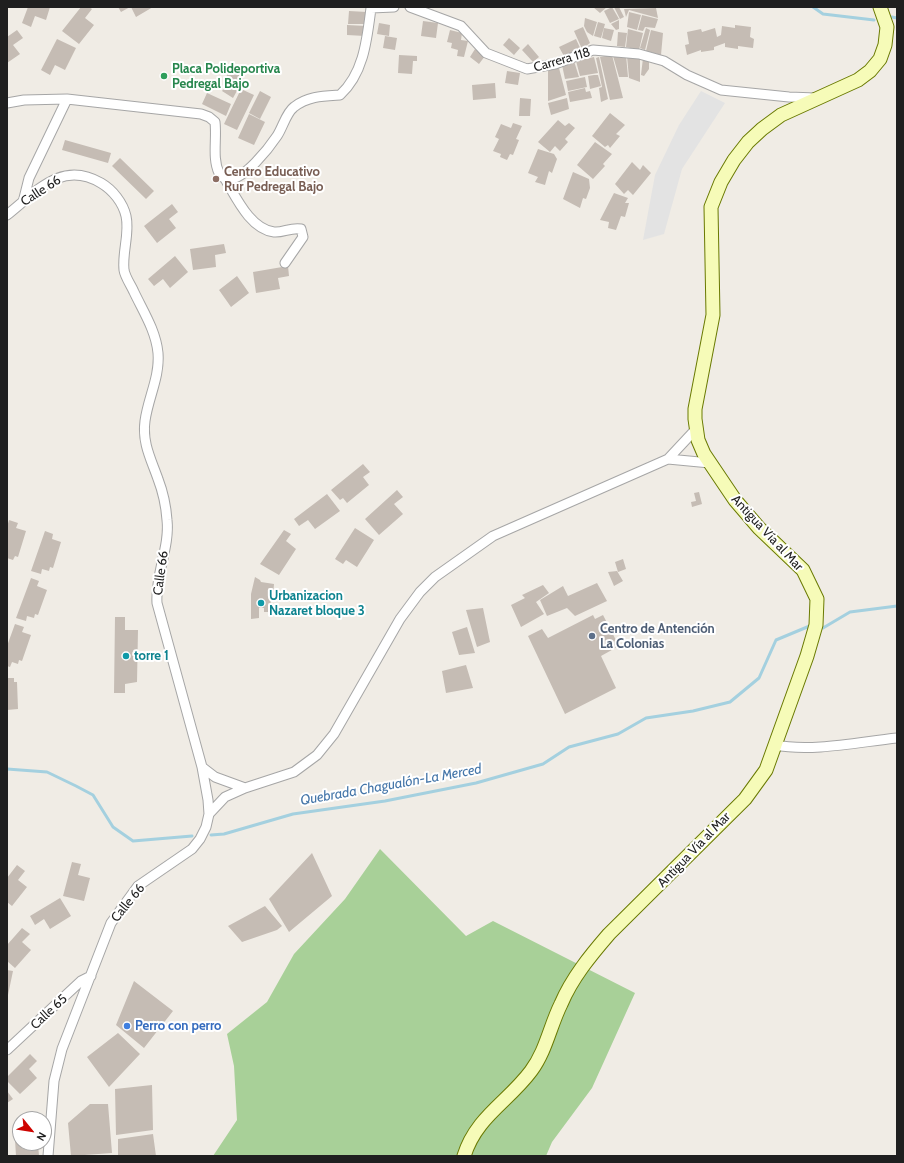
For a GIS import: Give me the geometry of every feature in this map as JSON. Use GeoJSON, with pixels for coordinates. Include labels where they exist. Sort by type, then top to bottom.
{"type":"FeatureCollection","features":[{"type":"Feature","properties":{"kind":"main road","name":"Antigua Vía al Mar"},"geometry":{"type":"LineString","coordinates":[[464,1156],[469,1140],[483,1122],[513,1092],[532,1070],[546,1043],[560,1005],[589,957],[609,934],[745,799],[766,770],[807,656],[816,625],[817,599],[803,570],[759,528],[735,500],[704,454],[696,429],[694,419],[698,387],[713,315],[710,206],[734,160],[748,142],[781,115],[858,80],[880,59],[885,45],[887,27],[880,7]]}},
{"type":"Feature","properties":{"kind":"street"},"geometry":{"type":"LineString","coordinates":[[225,179],[232,179],[240,176],[257,160],[277,136],[292,108],[296,105],[322,95],[340,95],[347,88],[355,77],[365,50],[371,8],[394,7]]}},
{"type":"Feature","properties":{"kind":"street","name":"Carrera 118"},"geometry":{"type":"LineString","coordinates":[[410,7],[461,26],[486,53],[527,69],[555,64],[593,50],[620,52],[639,54],[664,61],[687,75],[721,90],[790,97],[819,98]]}},
{"type":"Feature","properties":{"kind":"street"},"geometry":{"type":"LineString","coordinates":[[7,103],[24,100],[66,100],[201,114],[208,116],[215,122],[215,162],[219,175],[225,179],[255,224],[274,233],[293,227],[301,228],[303,237],[285,263]]}},
{"type":"Feature","properties":{"kind":"street"},"geometry":{"type":"LineString","coordinates":[[23,202],[29,178],[66,100]]}},
{"type":"Feature","properties":{"kind":"street","name":"Calle 66"},"geometry":{"type":"LineString","coordinates":[[7,214],[57,178],[68,174],[81,174],[106,186],[116,196],[126,216],[128,225],[124,250],[124,271],[155,336],[158,354],[156,379],[145,421],[148,455],[162,492],[168,522],[156,589],[157,603],[202,767],[208,800],[206,827],[200,839],[192,848],[138,886],[111,923],[62,1049],[54,1080],[48,1156]]}},
{"type":"Feature","properties":{"kind":"street"},"geometry":{"type":"LineString","coordinates":[[208,814],[225,797],[245,788],[294,772],[317,755],[334,734],[400,619],[420,592],[435,577],[493,536],[668,459],[696,429]]}},
{"type":"Feature","properties":{"kind":"street"},"geometry":{"type":"LineString","coordinates":[[668,459],[710,464]]}},
{"type":"Feature","properties":{"kind":"street"},"geometry":{"type":"LineString","coordinates":[[774,745],[808,747],[897,738]]}},
{"type":"Feature","properties":{"kind":"street"},"geometry":{"type":"LineString","coordinates":[[202,767],[215,777],[245,788]]}},
{"type":"Feature","properties":{"kind":"street","name":"Calle 65"},"geometry":{"type":"LineString","coordinates":[[7,1050],[81,981],[91,976]]}},
{"type":"Feature","properties":{"kind":"green space"},"geometry":{"type":"Polygon","coordinates":[[[380,849],[466,936],[493,921],[635,993],[592,1088],[552,1142],[546,1156],[213,1156],[237,1120],[234,1066],[227,1034],[267,1002],[294,954],[345,899],[380,849]]]}},
{"type":"Feature","properties":{"kind":"shaded area"},"geometry":{"type":"Polygon","coordinates":[[[701,91],[725,103],[682,169],[664,234],[643,240],[655,175],[679,125],[701,91]]]}},
{"type":"Feature","properties":{"kind":"building"},"geometry":{"type":"Polygon","coordinates":[[[28,7],[50,7],[46,20],[35,16],[31,27],[22,23],[28,7]]]}},
{"type":"Feature","properties":{"kind":"building"},"geometry":{"type":"Polygon","coordinates":[[[81,7],[89,7],[92,9],[85,18],[94,25],[79,44],[62,31],[81,7]]]}},
{"type":"Feature","properties":{"kind":"building"},"geometry":{"type":"Polygon","coordinates":[[[118,7],[130,7],[121,12],[118,7]]]}},
{"type":"Feature","properties":{"kind":"building"},"geometry":{"type":"Polygon","coordinates":[[[131,7],[153,7],[136,17],[131,7]]]}},
{"type":"Feature","properties":{"kind":"building"},"geometry":{"type":"Polygon","coordinates":[[[593,7],[607,7],[600,13],[593,7]]]}},
{"type":"Feature","properties":{"kind":"building"},"geometry":{"type":"Polygon","coordinates":[[[612,7],[619,19],[610,23],[604,11],[612,7]]]}},
{"type":"Feature","properties":{"kind":"building"},"geometry":{"type":"Polygon","coordinates":[[[614,7],[619,7],[624,17],[620,19],[614,7]]]}},
{"type":"Feature","properties":{"kind":"building"},"geometry":{"type":"Polygon","coordinates":[[[656,8],[658,18],[629,10],[626,17],[624,9],[656,8]]]}},
{"type":"Feature","properties":{"kind":"building"},"geometry":{"type":"Polygon","coordinates":[[[349,11],[367,12],[367,24],[348,24],[349,11]]]}},
{"type":"Feature","properties":{"kind":"building"},"geometry":{"type":"Polygon","coordinates":[[[629,12],[641,15],[637,30],[627,27],[629,12]]]}},
{"type":"Feature","properties":{"kind":"building"},"geometry":{"type":"Polygon","coordinates":[[[642,15],[658,19],[655,28],[645,27],[643,31],[638,30],[642,15]]]}},
{"type":"Feature","properties":{"kind":"building"},"geometry":{"type":"Polygon","coordinates":[[[585,18],[597,22],[593,36],[587,32],[584,26],[585,18]]]}},
{"type":"Feature","properties":{"kind":"building"},"geometry":{"type":"Polygon","coordinates":[[[619,20],[619,29],[616,30],[611,24],[619,20]]]}},
{"type":"Feature","properties":{"kind":"building"},"geometry":{"type":"Polygon","coordinates":[[[423,21],[438,23],[436,38],[421,36],[423,21]]]}},
{"type":"Feature","properties":{"kind":"building"},"geometry":{"type":"Polygon","coordinates":[[[598,22],[605,24],[601,38],[594,36],[598,22]]]}},
{"type":"Feature","properties":{"kind":"building"},"geometry":{"type":"Polygon","coordinates":[[[379,23],[390,25],[389,36],[377,34],[379,23]]]}},
{"type":"Feature","properties":{"kind":"building"},"geometry":{"type":"Polygon","coordinates":[[[347,25],[366,26],[365,36],[347,35],[347,25]]]}},
{"type":"Feature","properties":{"kind":"building"},"geometry":{"type":"Polygon","coordinates":[[[735,25],[751,27],[750,37],[754,39],[753,48],[738,46],[738,49],[725,47],[725,43],[714,47],[714,50],[701,52],[701,50],[687,55],[685,45],[689,44],[687,32],[701,29],[702,32],[715,28],[717,37],[721,35],[722,26],[735,28],[735,25]]]}},
{"type":"Feature","properties":{"kind":"building"},"geometry":{"type":"Polygon","coordinates":[[[583,27],[590,43],[582,49],[574,31],[583,27]]]}},
{"type":"Feature","properties":{"kind":"building"},"geometry":{"type":"Polygon","coordinates":[[[604,28],[614,30],[611,41],[602,38],[604,28]]]}},
{"type":"Feature","properties":{"kind":"building"},"geometry":{"type":"Polygon","coordinates":[[[646,28],[650,30],[645,50],[640,48],[646,28]]]}},
{"type":"Feature","properties":{"kind":"building"},"geometry":{"type":"Polygon","coordinates":[[[628,29],[643,33],[639,50],[626,47],[628,29]]]}},
{"type":"Feature","properties":{"kind":"building"},"geometry":{"type":"Polygon","coordinates":[[[17,30],[23,38],[13,45],[20,54],[7,63],[7,37],[17,30]]]}},
{"type":"Feature","properties":{"kind":"building"},"geometry":{"type":"Polygon","coordinates":[[[450,30],[462,33],[461,40],[468,41],[464,57],[457,56],[458,50],[451,48],[452,43],[447,42],[450,30]]]}},
{"type":"Feature","properties":{"kind":"building"},"geometry":{"type":"Polygon","coordinates":[[[651,30],[663,33],[661,55],[646,51],[651,30]]]}},
{"type":"Feature","properties":{"kind":"building"},"geometry":{"type":"Polygon","coordinates":[[[618,32],[627,33],[625,47],[617,46],[618,32]]]}},
{"type":"Feature","properties":{"kind":"building"},"geometry":{"type":"Polygon","coordinates":[[[385,36],[397,38],[395,50],[383,48],[385,36]]]}},
{"type":"Feature","properties":{"kind":"building"},"geometry":{"type":"Polygon","coordinates":[[[509,38],[520,48],[514,55],[503,45],[509,38]]]}},
{"type":"Feature","properties":{"kind":"building"},"geometry":{"type":"Polygon","coordinates":[[[57,39],[76,48],[65,70],[55,65],[50,75],[41,70],[57,39]]]}},
{"type":"Feature","properties":{"kind":"building"},"geometry":{"type":"Polygon","coordinates":[[[576,39],[581,50],[565,58],[559,47],[576,39]]]}},
{"type":"Feature","properties":{"kind":"building"},"geometry":{"type":"Polygon","coordinates":[[[528,44],[539,57],[533,62],[522,50],[528,44]]]}},
{"type":"Feature","properties":{"kind":"building"},"geometry":{"type":"Polygon","coordinates":[[[475,49],[485,56],[479,64],[470,57],[475,49]]]}},
{"type":"Feature","properties":{"kind":"building"},"geometry":{"type":"Polygon","coordinates":[[[399,55],[417,56],[417,61],[413,61],[412,74],[398,73],[399,55]]]}},
{"type":"Feature","properties":{"kind":"building"},"geometry":{"type":"Polygon","coordinates":[[[612,55],[623,98],[610,100],[600,57],[612,55]]]}},
{"type":"Feature","properties":{"kind":"building"},"geometry":{"type":"Polygon","coordinates":[[[626,55],[628,77],[619,77],[613,56],[626,55]]]}},
{"type":"Feature","properties":{"kind":"building"},"geometry":{"type":"Polygon","coordinates":[[[627,56],[640,58],[640,82],[629,78],[627,56]]]}},
{"type":"Feature","properties":{"kind":"building"},"geometry":{"type":"Polygon","coordinates":[[[594,57],[598,73],[580,76],[576,61],[594,57]]]}},
{"type":"Feature","properties":{"kind":"building"},"geometry":{"type":"Polygon","coordinates":[[[599,57],[608,99],[601,102],[599,88],[602,87],[596,58],[599,57]]]}},
{"type":"Feature","properties":{"kind":"building"},"geometry":{"type":"Polygon","coordinates":[[[643,58],[649,59],[649,69],[644,76],[641,75],[643,58]]]}},
{"type":"Feature","properties":{"kind":"building"},"geometry":{"type":"Polygon","coordinates":[[[574,61],[579,77],[565,79],[562,65],[574,61]]]}},
{"type":"Feature","properties":{"kind":"building"},"geometry":{"type":"Polygon","coordinates":[[[559,68],[566,95],[548,101],[548,69],[559,68]]]}},
{"type":"Feature","properties":{"kind":"building"},"geometry":{"type":"Polygon","coordinates":[[[229,70],[244,76],[240,86],[225,80],[229,70]]]}},
{"type":"Feature","properties":{"kind":"building"},"geometry":{"type":"Polygon","coordinates":[[[507,71],[520,73],[518,85],[505,83],[507,71]]]}},
{"type":"Feature","properties":{"kind":"building"},"geometry":{"type":"Polygon","coordinates":[[[598,75],[601,86],[590,89],[588,76],[598,75]]]}},
{"type":"Feature","properties":{"kind":"building"},"geometry":{"type":"Polygon","coordinates":[[[585,77],[587,87],[568,91],[566,81],[585,77]]]}},
{"type":"Feature","properties":{"kind":"building"},"geometry":{"type":"Polygon","coordinates":[[[228,83],[238,89],[233,98],[222,91],[228,83]]]}},
{"type":"Feature","properties":{"kind":"building"},"geometry":{"type":"Polygon","coordinates":[[[495,83],[496,98],[473,100],[472,85],[495,83]]]}},
{"type":"Feature","properties":{"kind":"building"},"geometry":{"type":"Polygon","coordinates":[[[585,88],[586,92],[590,91],[592,98],[570,102],[568,92],[585,88]]]}},
{"type":"Feature","properties":{"kind":"building"},"geometry":{"type":"Polygon","coordinates":[[[241,89],[254,95],[237,130],[224,124],[241,89]]]}},
{"type":"Feature","properties":{"kind":"building"},"geometry":{"type":"Polygon","coordinates":[[[260,91],[271,97],[260,119],[249,113],[260,91]]]}},
{"type":"Feature","properties":{"kind":"building"},"geometry":{"type":"Polygon","coordinates":[[[207,93],[231,104],[226,116],[202,104],[207,93]]]}},
{"type":"Feature","properties":{"kind":"building"},"geometry":{"type":"Polygon","coordinates":[[[520,98],[531,99],[530,116],[519,116],[520,98]]]}},
{"type":"Feature","properties":{"kind":"building"},"geometry":{"type":"Polygon","coordinates":[[[567,98],[569,109],[551,115],[548,103],[567,98]]]}},
{"type":"Feature","properties":{"kind":"building"},"geometry":{"type":"Polygon","coordinates":[[[610,113],[625,125],[616,134],[620,136],[610,148],[608,145],[605,147],[592,136],[610,113]]]}},
{"type":"Feature","properties":{"kind":"building"},"geometry":{"type":"Polygon","coordinates":[[[249,114],[265,122],[254,145],[238,138],[249,114]]]}},
{"type":"Feature","properties":{"kind":"building"},"geometry":{"type":"Polygon","coordinates":[[[558,120],[565,126],[569,123],[575,128],[565,139],[568,142],[560,151],[555,146],[550,152],[538,142],[558,120]]]}},
{"type":"Feature","properties":{"kind":"building"},"geometry":{"type":"Polygon","coordinates":[[[513,123],[522,126],[516,139],[519,140],[513,155],[510,154],[507,160],[500,157],[501,154],[493,151],[499,139],[495,137],[501,124],[511,128],[513,123]]]}},
{"type":"Feature","properties":{"kind":"building"},"geometry":{"type":"Polygon","coordinates":[[[65,140],[111,153],[108,163],[62,150],[65,140]]]}},
{"type":"Feature","properties":{"kind":"building"},"geometry":{"type":"Polygon","coordinates":[[[595,142],[612,154],[603,164],[605,166],[593,179],[577,165],[595,142]]]}},
{"type":"Feature","properties":{"kind":"building"},"geometry":{"type":"Polygon","coordinates":[[[538,149],[554,154],[557,159],[552,173],[549,171],[545,185],[535,182],[538,177],[528,173],[538,149]]]}},
{"type":"Feature","properties":{"kind":"building"},"geometry":{"type":"Polygon","coordinates":[[[120,158],[154,191],[146,199],[112,166],[120,158]]]}},
{"type":"Feature","properties":{"kind":"building"},"geometry":{"type":"Polygon","coordinates":[[[632,162],[640,170],[643,165],[651,173],[633,195],[628,190],[624,194],[615,184],[632,162]]]}},
{"type":"Feature","properties":{"kind":"building"},"geometry":{"type":"Polygon","coordinates":[[[573,172],[589,179],[590,188],[586,199],[583,198],[580,208],[563,199],[573,172]]]}},
{"type":"Feature","properties":{"kind":"building"},"geometry":{"type":"Polygon","coordinates":[[[614,193],[628,198],[625,203],[629,203],[625,217],[621,216],[616,230],[608,228],[609,222],[600,220],[614,193]]]}},
{"type":"Feature","properties":{"kind":"building"},"geometry":{"type":"Polygon","coordinates":[[[172,204],[178,212],[169,219],[176,228],[157,243],[144,226],[172,204]]]}},
{"type":"Feature","properties":{"kind":"building"},"geometry":{"type":"Polygon","coordinates":[[[224,244],[226,253],[215,255],[216,267],[193,270],[190,249],[224,244]]]}},
{"type":"Feature","properties":{"kind":"building"},"geometry":{"type":"Polygon","coordinates":[[[175,256],[188,272],[170,288],[163,279],[154,286],[148,279],[175,256]]]}},
{"type":"Feature","properties":{"kind":"building"},"geometry":{"type":"Polygon","coordinates":[[[288,266],[289,276],[278,278],[280,289],[256,293],[253,272],[288,266]]]}},
{"type":"Feature","properties":{"kind":"building"},"geometry":{"type":"Polygon","coordinates":[[[237,276],[249,293],[231,307],[219,290],[237,276]]]}},
{"type":"Feature","properties":{"kind":"building"},"geometry":{"type":"Polygon","coordinates":[[[363,464],[370,472],[363,477],[369,485],[347,503],[343,498],[340,500],[331,490],[363,464]]]}},
{"type":"Feature","properties":{"kind":"building"},"geometry":{"type":"Polygon","coordinates":[[[397,490],[403,497],[394,504],[403,514],[379,535],[365,519],[397,490]]]}},
{"type":"Feature","properties":{"kind":"building"},"geometry":{"type":"Polygon","coordinates":[[[699,492],[702,504],[692,507],[691,502],[696,501],[694,493],[699,492]]]}},
{"type":"Feature","properties":{"kind":"building"},"geometry":{"type":"Polygon","coordinates":[[[327,494],[340,511],[315,529],[308,520],[299,526],[294,519],[327,494]]]}},
{"type":"Feature","properties":{"kind":"building"},"geometry":{"type":"Polygon","coordinates":[[[9,520],[18,523],[16,528],[26,531],[18,557],[15,556],[13,560],[7,558],[7,527],[9,520]]]}},
{"type":"Feature","properties":{"kind":"building"},"geometry":{"type":"Polygon","coordinates":[[[355,528],[374,540],[357,567],[346,560],[343,564],[335,559],[355,528]]]}},
{"type":"Feature","properties":{"kind":"building"},"geometry":{"type":"Polygon","coordinates":[[[284,530],[291,534],[286,541],[296,549],[279,575],[260,564],[284,530]]]}},
{"type":"Feature","properties":{"kind":"building"},"geometry":{"type":"Polygon","coordinates":[[[45,531],[53,534],[52,539],[61,542],[53,568],[50,567],[49,571],[42,569],[41,574],[31,571],[45,531]]]}},
{"type":"Feature","properties":{"kind":"building"},"geometry":{"type":"Polygon","coordinates":[[[623,559],[626,569],[618,572],[615,562],[623,559]]]}},
{"type":"Feature","properties":{"kind":"building"},"geometry":{"type":"Polygon","coordinates":[[[617,571],[623,581],[614,586],[608,572],[617,571]]]}},
{"type":"Feature","properties":{"kind":"building","name":"Urbanizacion Nazaret bloque 3"},"geometry":{"type":"Polygon","coordinates":[[[255,577],[261,582],[274,584],[273,597],[271,597],[270,612],[264,612],[264,608],[259,608],[259,618],[251,619],[251,594],[255,577]]]}},
{"type":"Feature","properties":{"kind":"building"},"geometry":{"type":"Polygon","coordinates":[[[31,578],[39,581],[37,586],[47,590],[38,615],[35,614],[34,618],[27,616],[26,621],[16,618],[31,578]]]}},
{"type":"Feature","properties":{"kind":"building"},"geometry":{"type":"Polygon","coordinates":[[[597,583],[607,601],[575,616],[567,608],[547,616],[540,600],[563,586],[568,596],[597,583]]]}},
{"type":"Feature","properties":{"kind":"building"},"geometry":{"type":"Polygon","coordinates":[[[543,585],[549,593],[536,602],[544,614],[521,627],[511,605],[525,598],[522,595],[543,585]]]}},
{"type":"Feature","properties":{"kind":"building"},"geometry":{"type":"Polygon","coordinates":[[[483,608],[490,642],[477,647],[466,610],[483,608]]]}},
{"type":"Feature","properties":{"kind":"building"},"geometry":{"type":"Polygon","coordinates":[[[593,615],[595,619],[603,615],[619,646],[601,656],[616,688],[565,714],[528,636],[542,629],[548,638],[593,615]]]}},
{"type":"Feature","properties":{"kind":"building","name":"torre 1"},"geometry":{"type":"Polygon","coordinates":[[[115,617],[125,617],[125,630],[138,630],[137,682],[125,684],[125,693],[114,693],[115,617]]]}},
{"type":"Feature","properties":{"kind":"building"},"geometry":{"type":"Polygon","coordinates":[[[15,624],[24,627],[22,632],[31,635],[22,661],[19,660],[18,664],[12,662],[10,667],[7,666],[7,646],[15,624]]]}},
{"type":"Feature","properties":{"kind":"building"},"geometry":{"type":"Polygon","coordinates":[[[467,627],[475,653],[459,655],[452,632],[467,627]]]}},
{"type":"Feature","properties":{"kind":"building"},"geometry":{"type":"Polygon","coordinates":[[[466,665],[473,688],[446,693],[442,671],[466,665]]]}},
{"type":"Feature","properties":{"kind":"building"},"geometry":{"type":"Polygon","coordinates":[[[7,678],[14,678],[14,682],[17,682],[18,709],[7,710],[7,678]]]}},
{"type":"Feature","properties":{"kind":"building"},"geometry":{"type":"Polygon","coordinates":[[[312,853],[332,896],[289,932],[269,899],[312,853]]]}},
{"type":"Feature","properties":{"kind":"building"},"geometry":{"type":"Polygon","coordinates":[[[72,862],[81,864],[78,875],[90,878],[84,901],[63,896],[72,862]]]}},
{"type":"Feature","properties":{"kind":"building"},"geometry":{"type":"Polygon","coordinates":[[[17,865],[25,871],[18,880],[27,887],[12,906],[7,902],[7,878],[17,865]]]}},
{"type":"Feature","properties":{"kind":"building"},"geometry":{"type":"Polygon","coordinates":[[[60,898],[71,916],[50,929],[44,919],[35,925],[30,916],[60,898]]]}},
{"type":"Feature","properties":{"kind":"building"},"geometry":{"type":"Polygon","coordinates":[[[265,906],[282,926],[277,930],[242,942],[228,926],[265,906]]]}},
{"type":"Feature","properties":{"kind":"building"},"geometry":{"type":"Polygon","coordinates":[[[22,928],[30,934],[22,942],[31,950],[15,968],[7,961],[7,945],[22,928]]]}},
{"type":"Feature","properties":{"kind":"building"},"geometry":{"type":"Polygon","coordinates":[[[7,970],[13,971],[8,995],[7,994],[7,970]]]}},
{"type":"Feature","properties":{"kind":"building"},"geometry":{"type":"Polygon","coordinates":[[[134,981],[173,1011],[144,1048],[116,1025],[134,981]]]}},
{"type":"Feature","properties":{"kind":"building"},"geometry":{"type":"Polygon","coordinates":[[[118,1033],[140,1054],[109,1087],[87,1057],[118,1033]]]}},
{"type":"Feature","properties":{"kind":"building"},"geometry":{"type":"Polygon","coordinates":[[[30,1054],[37,1061],[29,1069],[37,1078],[20,1094],[7,1081],[7,1077],[30,1054]]]}},
{"type":"Feature","properties":{"kind":"building"},"geometry":{"type":"Polygon","coordinates":[[[152,1085],[153,1130],[116,1135],[115,1089],[152,1085]]]}},
{"type":"Feature","properties":{"kind":"building"},"geometry":{"type":"Polygon","coordinates":[[[7,1091],[13,1099],[7,1103],[7,1091]]]}},
{"type":"Feature","properties":{"kind":"building"},"geometry":{"type":"Polygon","coordinates":[[[90,1104],[108,1104],[112,1153],[71,1156],[68,1123],[90,1104]]]}},
{"type":"Feature","properties":{"kind":"building"},"geometry":{"type":"Polygon","coordinates":[[[153,1134],[156,1156],[118,1156],[118,1139],[153,1134]]]}},
{"type":"Feature","properties":{"kind":"building"},"geometry":{"type":"Polygon","coordinates":[[[16,1151],[39,1151],[39,1156],[16,1156],[16,1151]]]}},
{"type":"Feature","properties":{"kind":"waterway"},"geometry":{"type":"LineString","coordinates":[[813,7],[823,14],[874,20]]}},
{"type":"Feature","properties":{"kind":"waterway"},"geometry":{"type":"LineString","coordinates":[[892,17],[897,18]]}},
{"type":"Feature","properties":{"kind":"waterway","name":"Quebrada Chagualón-La Merced"},"geometry":{"type":"LineString","coordinates":[[823,628],[850,612],[897,606]]}},
{"type":"Feature","properties":{"kind":"waterway","name":"Quebrada Chagualón-La Merced"},"geometry":{"type":"LineString","coordinates":[[211,835],[224,834],[293,814],[385,801],[476,783],[543,764],[569,747],[618,734],[646,718],[693,711],[730,702],[759,678],[776,640],[812,625]]}},
{"type":"Feature","properties":{"kind":"waterway","name":"Quebrada Chagualón-La Merced"},"geometry":{"type":"LineString","coordinates":[[7,769],[47,772],[93,795],[113,827],[133,841],[192,836]]}},
{"type":"Feature","properties":{"kind":"place","name":"Placa Polideportiva Pedregal Bajo"},"geometry":{"type":"Point","coordinates":[164,76]}},
{"type":"Feature","properties":{"kind":"place","name":"Centro Educativo Rur Pedregal Bajo"},"geometry":{"type":"Point","coordinates":[216,179]}},
{"type":"Feature","properties":{"kind":"place","name":"Urbanizacion Nazaret bloque 3"},"geometry":{"type":"Point","coordinates":[261,603]}},
{"type":"Feature","properties":{"kind":"place","name":"Centro de Antención La Colonias"},"geometry":{"type":"Point","coordinates":[592,636]}},
{"type":"Feature","properties":{"kind":"place","name":"torre 1"},"geometry":{"type":"Point","coordinates":[126,656]}},
{"type":"Feature","properties":{"kind":"place","name":"Perro con perro"},"geometry":{"type":"Point","coordinates":[127,1026]}}]}
